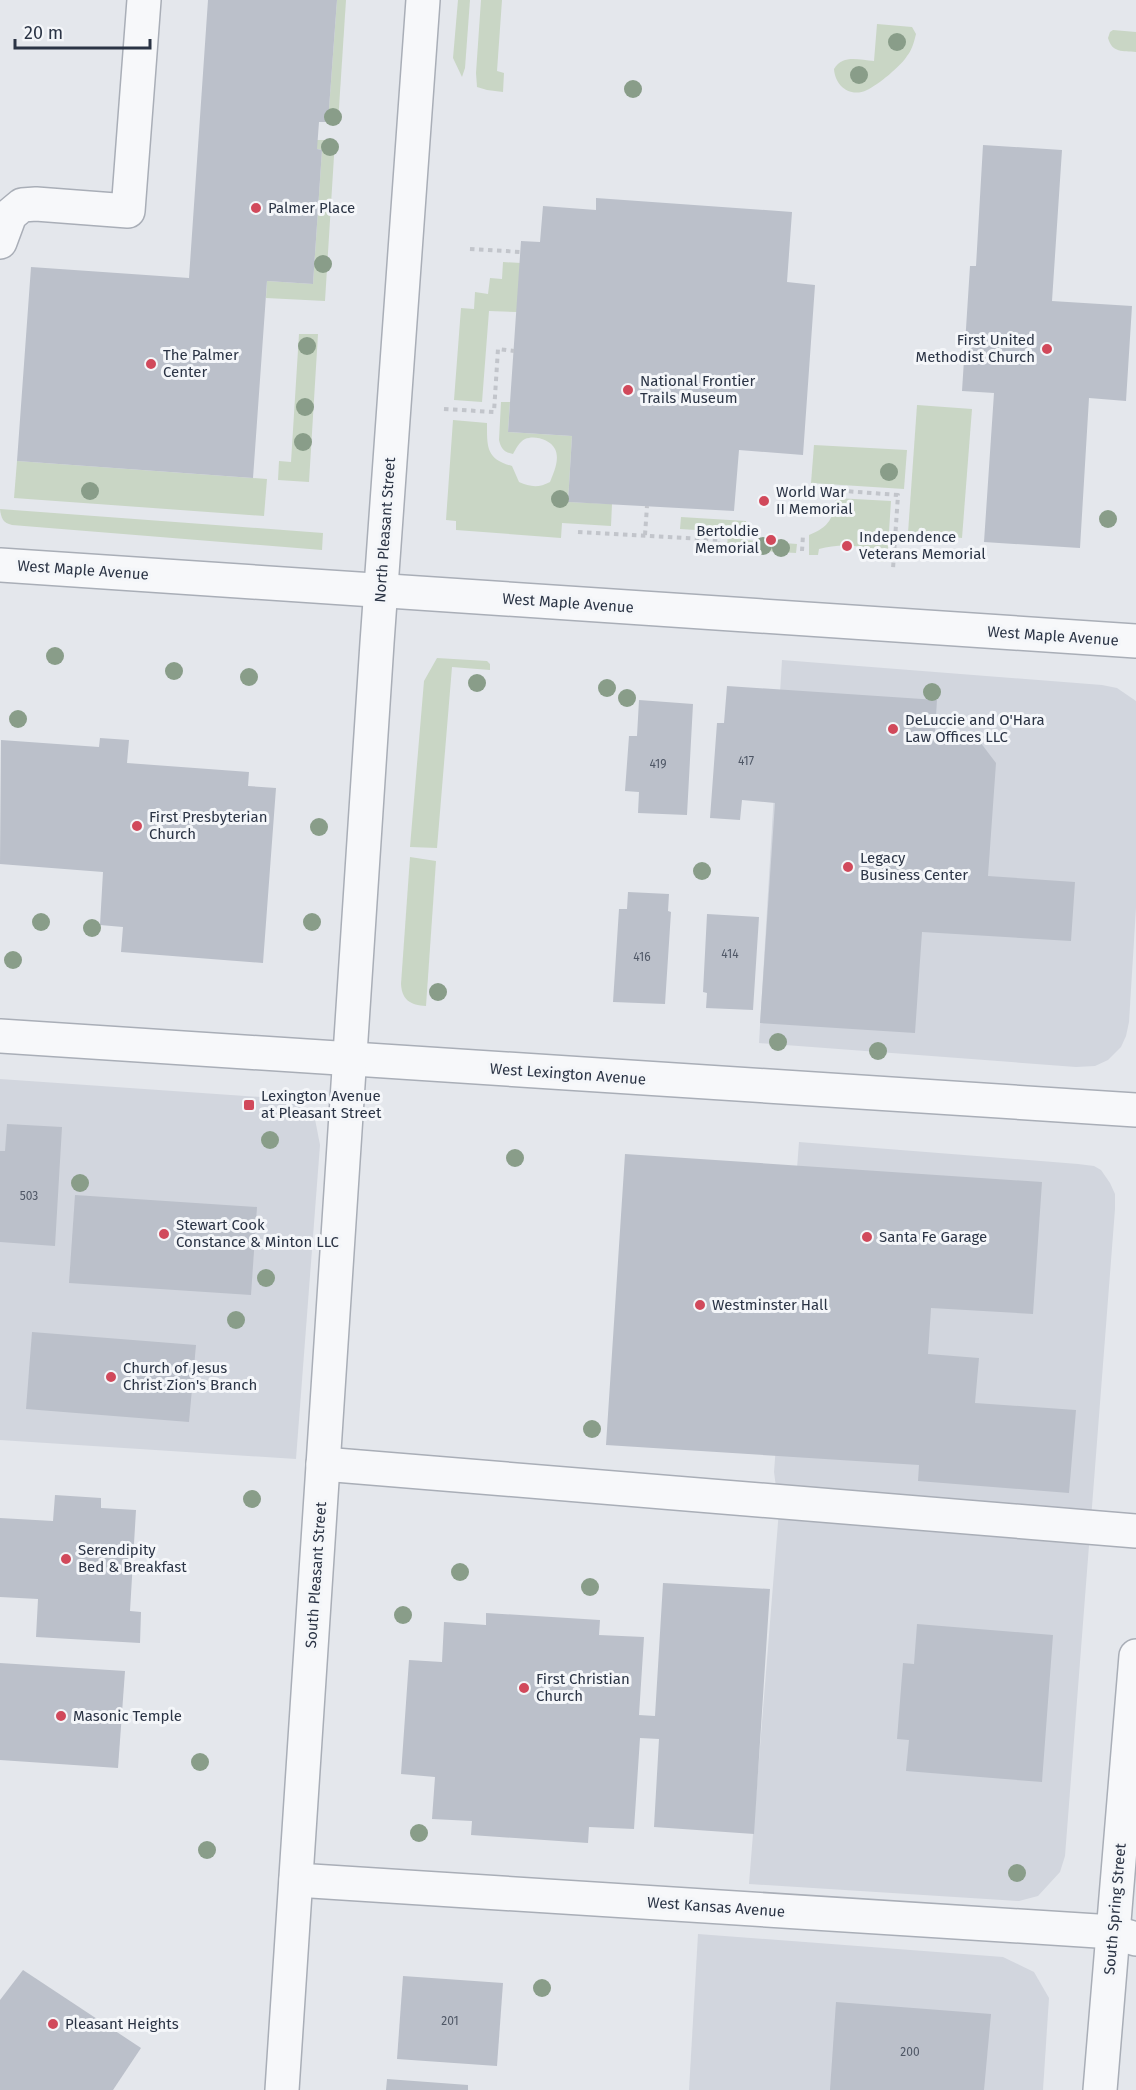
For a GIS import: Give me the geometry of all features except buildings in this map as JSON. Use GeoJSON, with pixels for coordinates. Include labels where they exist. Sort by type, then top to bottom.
{"type":"FeatureCollection","features":[{"type":"Feature","properties":{"kind":"street"},"geometry":{"type":"LineString","coordinates":[[0,242],[10,215],[22,205],[128,211],[144,0]]}},
{"type":"Feature","properties":{"kind":"street","name":"North Pleasant Street"},"geometry":{"type":"LineString","coordinates":[[350,1059],[423,0]]}},
{"type":"Feature","properties":{"kind":"street","name":"West Maple Avenue"},"geometry":{"type":"LineString","coordinates":[[0,565],[1136,641]]}},
{"type":"Feature","properties":{"kind":"street","name":"West Lexington Avenue"},"geometry":{"type":"LineString","coordinates":[[0,1036],[1136,1110]]}},
{"type":"Feature","properties":{"kind":"street","name":"South Pleasant Street"},"geometry":{"type":"LineString","coordinates":[[282,2090],[350,1059]]}},
{"type":"Feature","properties":{"kind":"street"},"geometry":{"type":"LineString","coordinates":[[323,1464],[1136,1530]]}},
{"type":"Feature","properties":{"kind":"street","name":"South Spring Street"},"geometry":{"type":"LineString","coordinates":[[1100,2090],[1124,1935],[1136,1656]]}},
{"type":"Feature","properties":{"kind":"street","name":"West Kansas Avenue"},"geometry":{"type":"LineString","coordinates":[[296,1880],[1124,1935]]}},
{"type":"Feature","properties":{"kind":"path"},"geometry":{"type":"LineString","coordinates":[[470,249],[521,252]]}},
{"type":"Feature","properties":{"kind":"path"},"geometry":{"type":"LineString","coordinates":[[444,409],[494,412],[498,350],[514,351]]}},
{"type":"Feature","properties":{"kind":"path"},"geometry":{"type":"LineString","coordinates":[[831,490],[898,495],[893,569]]}},
{"type":"Feature","properties":{"kind":"path"},"geometry":{"type":"LineString","coordinates":[[645,536],[646,506]]}},
{"type":"Feature","properties":{"kind":"path"},"geometry":{"type":"LineString","coordinates":[[578,532],[720,540],[718,557]]}},
{"type":"Feature","properties":{"kind":"path"},"geometry":{"type":"LineString","coordinates":[[802,551],[803,535]]}},
{"type":"Feature","properties":{"kind":"shaded area"},"geometry":{"type":"Polygon","coordinates":[[[782,660],[1102,685],[1117,688],[1136,701],[1136,908],[1129,1022],[1121,1047],[1108,1060],[1095,1066],[1076,1067],[759,1043],[782,660]]]}},
{"type":"Feature","properties":{"kind":"shaded area"},"geometry":{"type":"Polygon","coordinates":[[[0,1079],[290,1099],[315,1119],[320,1145],[296,1459],[0,1440],[0,1079]]]}},
{"type":"Feature","properties":{"kind":"shaded area"},"geometry":{"type":"Polygon","coordinates":[[[799,1142],[1094,1166],[1101,1170],[1115,1194],[1065,1856],[1060,1872],[1038,1896],[1019,1901],[749,1884],[779,1510],[774,1472],[799,1142]]]}},
{"type":"Feature","properties":{"kind":"shaded area"},"geometry":{"type":"Polygon","coordinates":[[[698,1934],[1003,1957],[1034,1972],[1049,1998],[1043,2090],[689,2090],[698,1934]]]}},
{"type":"Feature","properties":{"kind":"green space"},"geometry":{"type":"Polygon","coordinates":[[[337,0],[346,0],[338,123],[328,122],[337,0]]]}},
{"type":"Feature","properties":{"kind":"green space"},"geometry":{"type":"Polygon","coordinates":[[[458,0],[470,0],[465,68],[462,77],[453,58],[458,0]]]}},
{"type":"Feature","properties":{"kind":"green space"},"geometry":{"type":"Polygon","coordinates":[[[481,0],[502,0],[497,71],[504,73],[503,92],[477,87],[481,0]]]}},
{"type":"Feature","properties":{"kind":"green space"},"geometry":{"type":"Polygon","coordinates":[[[877,24],[912,27],[916,34],[912,49],[900,65],[867,90],[855,92],[844,89],[837,81],[834,69],[842,61],[847,60],[874,61],[877,24]]]}},
{"type":"Feature","properties":{"kind":"green space"},"geometry":{"type":"Polygon","coordinates":[[[1113,30],[1136,32],[1136,52],[1115,49],[1108,38],[1113,30]]]}},
{"type":"Feature","properties":{"kind":"green space"},"geometry":{"type":"Polygon","coordinates":[[[317,140],[335,140],[325,301],[266,298],[267,281],[313,284],[322,150],[317,149],[317,140]]]}},
{"type":"Feature","properties":{"kind":"green space"},"geometry":{"type":"Polygon","coordinates":[[[503,262],[521,263],[517,312],[489,311],[482,402],[454,400],[461,308],[474,309],[475,292],[488,294],[490,278],[502,279],[503,262]]]}},
{"type":"Feature","properties":{"kind":"green space"},"geometry":{"type":"Polygon","coordinates":[[[299,334],[318,334],[309,482],[278,480],[279,461],[291,462],[299,334]]]}},
{"type":"Feature","properties":{"kind":"green space"},"geometry":{"type":"Polygon","coordinates":[[[501,402],[510,402],[508,432],[572,436],[568,502],[612,504],[611,526],[562,523],[561,538],[456,530],[456,521],[446,520],[453,420],[487,423],[490,451],[497,460],[512,466],[519,482],[534,486],[550,482],[557,457],[555,449],[546,440],[525,439],[513,454],[502,448],[499,440],[501,402]]]}},
{"type":"Feature","properties":{"kind":"green space"},"geometry":{"type":"Polygon","coordinates":[[[917,405],[972,409],[962,538],[908,533],[917,405]]]}},
{"type":"Feature","properties":{"kind":"green space"},"geometry":{"type":"Polygon","coordinates":[[[814,445],[907,450],[904,489],[811,483],[814,445]]]}},
{"type":"Feature","properties":{"kind":"green space"},"geometry":{"type":"Polygon","coordinates":[[[17,461],[267,479],[264,516],[14,498],[17,461]]]}},
{"type":"Feature","properties":{"kind":"green space"},"geometry":{"type":"Polygon","coordinates":[[[836,498],[891,501],[887,562],[878,561],[877,552],[856,546],[826,547],[819,549],[818,555],[809,555],[809,535],[821,529],[829,521],[836,498]]]}},
{"type":"Feature","properties":{"kind":"green space"},"geometry":{"type":"Polygon","coordinates":[[[0,509],[323,533],[322,550],[12,525],[3,520],[0,509]]]}},
{"type":"Feature","properties":{"kind":"green space"},"geometry":{"type":"Polygon","coordinates":[[[681,517],[746,521],[745,540],[797,544],[796,553],[727,549],[728,532],[680,529],[681,517]]]}},
{"type":"Feature","properties":{"kind":"green space"},"geometry":{"type":"Polygon","coordinates":[[[437,658],[487,661],[490,664],[490,670],[452,667],[437,848],[410,847],[424,681],[437,658]]]}},
{"type":"Feature","properties":{"kind":"green space"},"geometry":{"type":"Polygon","coordinates":[[[410,857],[436,861],[426,1006],[408,1001],[403,994],[401,984],[410,857]]]}},
{"type":"Feature","properties":{"kind":"place","name":"Palmer Place"},"geometry":{"type":"Point","coordinates":[256,208]}},
{"type":"Feature","properties":{"kind":"place","name":"First United Methodist Church"},"geometry":{"type":"Point","coordinates":[1047,349]}},
{"type":"Feature","properties":{"kind":"place","name":"The Palmer Center"},"geometry":{"type":"Point","coordinates":[151,364]}},
{"type":"Feature","properties":{"kind":"place","name":"National Frontier Trails Museum"},"geometry":{"type":"Point","coordinates":[628,390]}},
{"type":"Feature","properties":{"kind":"place","name":"World War II Memorial"},"geometry":{"type":"Point","coordinates":[764,501]}},
{"type":"Feature","properties":{"kind":"place","name":"Bertoldie Memorial"},"geometry":{"type":"Point","coordinates":[771,540]}},
{"type":"Feature","properties":{"kind":"place","name":"Independence Veterans Memorial"},"geometry":{"type":"Point","coordinates":[847,546]}},
{"type":"Feature","properties":{"kind":"place","name":"DeLuccie and O'Hara Law Offices LLC"},"geometry":{"type":"Point","coordinates":[893,729]}},
{"type":"Feature","properties":{"kind":"place","name":"First Presbyterian Church"},"geometry":{"type":"Point","coordinates":[137,826]}},
{"type":"Feature","properties":{"kind":"place","name":"Legacy Business Center"},"geometry":{"type":"Point","coordinates":[848,867]}},
{"type":"Feature","properties":{"kind":"place","name":"Lexington Avenue at Pleasant Street"},"geometry":{"type":"Point","coordinates":[249,1105]}},
{"type":"Feature","properties":{"kind":"place","name":"Stewart Cook Constance & Minton LLC"},"geometry":{"type":"Point","coordinates":[164,1234]}},
{"type":"Feature","properties":{"kind":"place","name":"Santa Fe Garage"},"geometry":{"type":"Point","coordinates":[867,1237]}},
{"type":"Feature","properties":{"kind":"place","name":"Westminster Hall"},"geometry":{"type":"Point","coordinates":[700,1305]}},
{"type":"Feature","properties":{"kind":"place","name":"Church of Jesus Christ Zion's Branch"},"geometry":{"type":"Point","coordinates":[111,1377]}},
{"type":"Feature","properties":{"kind":"place","name":"Serendipity Bed & Breakfast"},"geometry":{"type":"Point","coordinates":[66,1559]}},
{"type":"Feature","properties":{"kind":"place","name":"First Christian Church"},"geometry":{"type":"Point","coordinates":[524,1688]}},
{"type":"Feature","properties":{"kind":"place","name":"Masonic Temple"},"geometry":{"type":"Point","coordinates":[61,1716]}},
{"type":"Feature","properties":{"kind":"place","name":"Pleasant Heights"},"geometry":{"type":"Point","coordinates":[53,2024]}}]}
